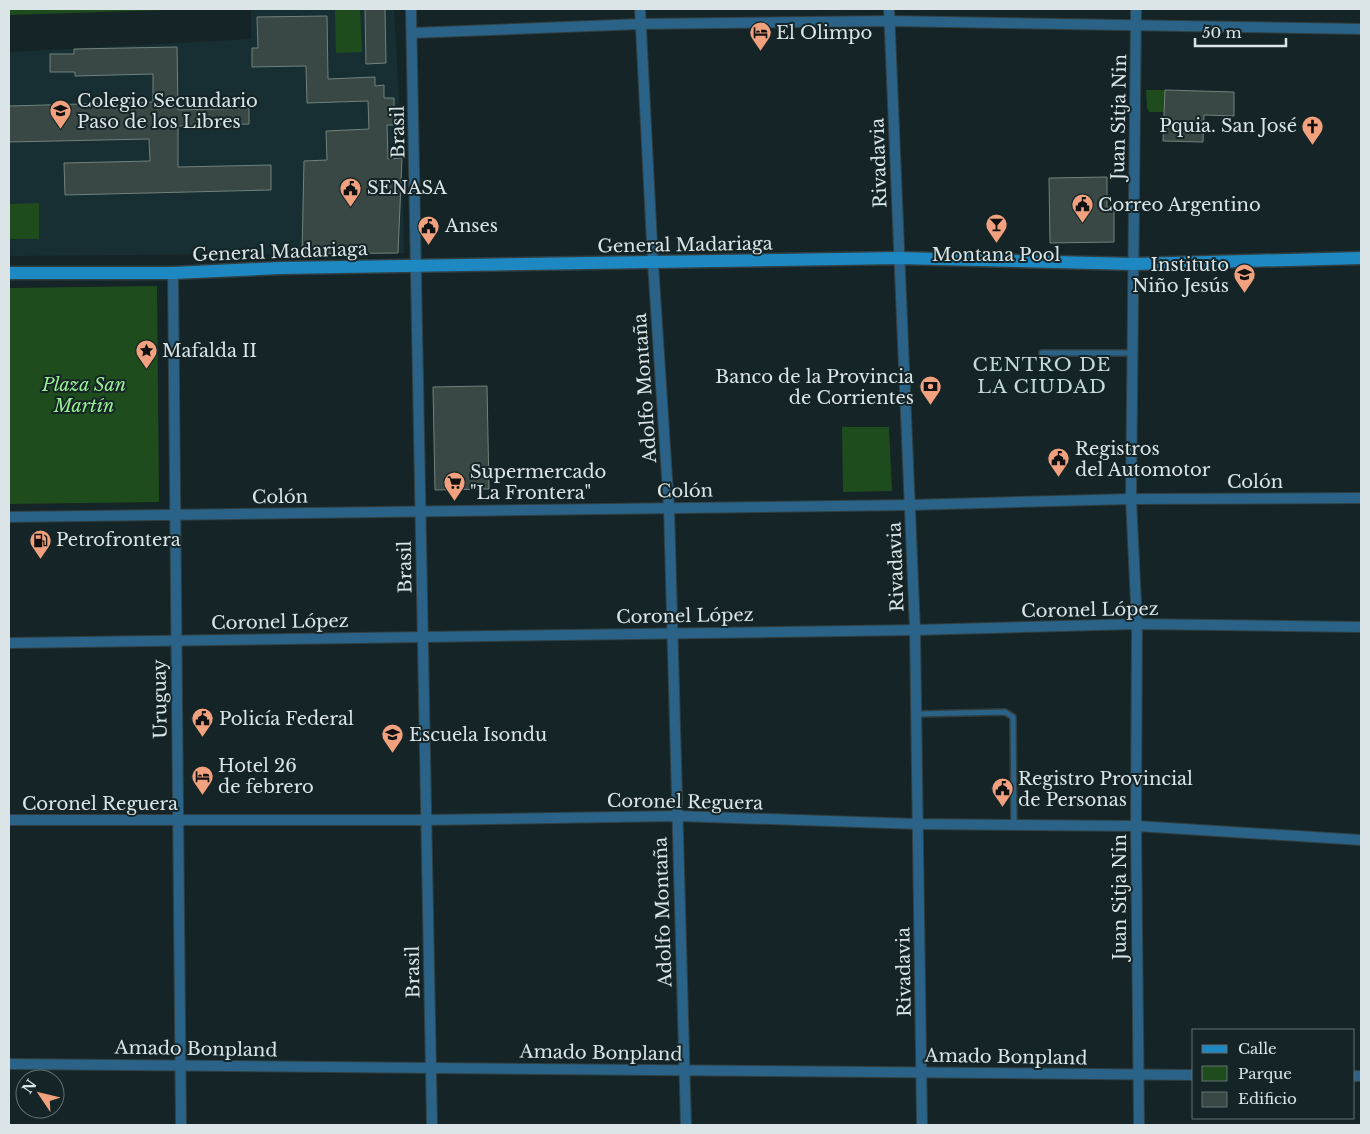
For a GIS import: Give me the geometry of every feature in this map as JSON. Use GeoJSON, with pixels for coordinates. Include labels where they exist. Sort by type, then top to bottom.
{"type":"FeatureCollection","features":[{"type":"Feature","properties":{"kind":"street","name":"Brasil"},"geometry":{"type":"LineString","coordinates":[[411,9],[432,1125]]}},
{"type":"Feature","properties":{"kind":"street","name":"Adolfo Montaña"},"geometry":{"type":"LineString","coordinates":[[640,9],[668,508],[686,1125]]}},
{"type":"Feature","properties":{"kind":"street","name":"Rivadavia"},"geometry":{"type":"LineString","coordinates":[[889,9],[915,630],[922,1125]]}},
{"type":"Feature","properties":{"kind":"street","name":"Juan Sitja Nin"},"geometry":{"type":"LineString","coordinates":[[1136,9],[1131,499],[1137,624],[1136,826],[1139,1125]]}},
{"type":"Feature","properties":{"kind":"street"},"geometry":{"type":"LineString","coordinates":[[412,33],[641,24],[889,21],[1361,28]]}},
{"type":"Feature","properties":{"kind":"street","name":"General Madariaga"},"geometry":{"type":"LineString","coordinates":[[9,273],[173,273],[280,268],[899,258],[1133,264],[1361,258]]}},
{"type":"Feature","properties":{"kind":"street","name":"Uruguay"},"geometry":{"type":"LineString","coordinates":[[173,273],[181,1125]]}},
{"type":"Feature","properties":{"kind":"street","name":"Colón"},"geometry":{"type":"LineString","coordinates":[[9,517],[910,505],[1131,499],[1361,498]]}},
{"type":"Feature","properties":{"kind":"street","name":"Coronel López"},"geometry":{"type":"LineString","coordinates":[[9,643],[915,630],[1137,624],[1361,627]]}},
{"type":"Feature","properties":{"kind":"street","name":"Coronel Reguera"},"geometry":{"type":"LineString","coordinates":[[9,820],[426,820],[677,816],[918,824],[1136,826],[1361,840]]}},
{"type":"Feature","properties":{"kind":"street","name":"Amado Bonpland"},"geometry":{"type":"LineString","coordinates":[[9,1064],[1192,1075]]}},
{"type":"Feature","properties":{"kind":"lane"},"geometry":{"type":"LineString","coordinates":[[1042,353],[1132,353]]}},
{"type":"Feature","properties":{"kind":"lane"},"geometry":{"type":"LineString","coordinates":[[916,714],[1005,712],[1013,718],[1014,825]]}},
{"type":"Feature","properties":{"kind":"shaded area"},"geometry":{"type":"Polygon","coordinates":[[[251,9],[394,9],[402,154],[404,253],[9,256],[9,52],[251,39],[251,9]]]}},
{"type":"Feature","properties":{"kind":"green space"},"geometry":{"type":"Polygon","coordinates":[[[9,9],[196,9],[9,15],[9,9]]]}},
{"type":"Feature","properties":{"kind":"green space"},"geometry":{"type":"Polygon","coordinates":[[[360,9],[362,52],[336,53],[335,10],[360,9]]]}},
{"type":"Feature","properties":{"kind":"green space"},"geometry":{"type":"Polygon","coordinates":[[[1146,90],[1165,90],[1164,112],[1149,112],[1146,90]]]}},
{"type":"Feature","properties":{"kind":"green space"},"geometry":{"type":"Polygon","coordinates":[[[39,203],[39,239],[9,239],[9,204],[39,203]]]}},
{"type":"Feature","properties":{"kind":"green space","name":"Plaza San Martín"},"geometry":{"type":"Polygon","coordinates":[[[157,286],[159,502],[9,504],[9,288],[157,286]]]}},
{"type":"Feature","properties":{"kind":"green space"},"geometry":{"type":"Polygon","coordinates":[[[842,427],[889,427],[892,491],[843,492],[842,427]]]}},
{"type":"Feature","properties":{"kind":"building"},"geometry":{"type":"Polygon","coordinates":[[[365,9],[385,9],[386,63],[366,64],[365,9]]]}},
{"type":"Feature","properties":{"kind":"building"},"geometry":{"type":"Polygon","coordinates":[[[327,16],[328,79],[375,77],[375,86],[384,85],[384,98],[394,98],[394,125],[387,125],[388,159],[402,158],[398,253],[302,254],[304,161],[327,160],[326,131],[369,129],[368,101],[307,103],[306,66],[252,67],[252,48],[258,48],[257,17],[327,16]]]}},
{"type":"Feature","properties":{"kind":"building"},"geometry":{"type":"Polygon","coordinates":[[[177,47],[178,110],[249,108],[249,124],[178,126],[178,167],[271,165],[271,190],[65,195],[64,163],[150,161],[149,139],[9,142],[9,106],[153,102],[153,74],[75,76],[75,72],[50,72],[50,54],[74,54],[74,49],[177,47]]]}},
{"type":"Feature","properties":{"kind":"building"},"geometry":{"type":"Polygon","coordinates":[[[1165,90],[1234,92],[1234,116],[1204,115],[1203,142],[1163,141],[1165,90]]]}},
{"type":"Feature","properties":{"kind":"building","name":"Correo Argentino"},"geometry":{"type":"Polygon","coordinates":[[[1107,177],[1107,207],[1114,207],[1114,242],[1050,243],[1049,178],[1107,177]]]}},
{"type":"Feature","properties":{"kind":"building"},"geometry":{"type":"Polygon","coordinates":[[[487,386],[489,489],[435,490],[433,387],[487,386]]]}},
{"type":"Feature","properties":{"kind":"place","name":"El Olimpo"},"geometry":{"type":"Point","coordinates":[760,52]}},
{"type":"Feature","properties":{"kind":"place","name":"Colegio Secundario Paso de los Libres"},"geometry":{"type":"Point","coordinates":[61,130]}},
{"type":"Feature","properties":{"kind":"place","name":"Pquia. San José"},"geometry":{"type":"Point","coordinates":[1313,145]}},
{"type":"Feature","properties":{"kind":"place","name":"SENASA"},"geometry":{"type":"Point","coordinates":[351,207]}},
{"type":"Feature","properties":{"kind":"place","name":"Correo Argentino"},"geometry":{"type":"Point","coordinates":[1082,224]}},
{"type":"Feature","properties":{"kind":"place","name":"Montana Pool"},"geometry":{"type":"Point","coordinates":[996,244]}},
{"type":"Feature","properties":{"kind":"place","name":"Anses"},"geometry":{"type":"Point","coordinates":[429,245]}},
{"type":"Feature","properties":{"kind":"place","name":"Instituto Niño Jesús"},"geometry":{"type":"Point","coordinates":[1245,294]}},
{"type":"Feature","properties":{"kind":"place","name":"Mafalda II"},"geometry":{"type":"Point","coordinates":[146,370]}},
{"type":"Feature","properties":{"kind":"place","name":"Banco de la Provincia de Corrientes"},"geometry":{"type":"Point","coordinates":[930,406]}},
{"type":"Feature","properties":{"kind":"place","name":"Registros del Automotor"},"geometry":{"type":"Point","coordinates":[1059,478]}},
{"type":"Feature","properties":{"kind":"place","name":"Supermercado \"La Frontera\""},"geometry":{"type":"Point","coordinates":[454,501]}},
{"type":"Feature","properties":{"kind":"place","name":"Petrofrontera"},"geometry":{"type":"Point","coordinates":[40,559]}},
{"type":"Feature","properties":{"kind":"place","name":"Policía Federal"},"geometry":{"type":"Point","coordinates":[203,738]}},
{"type":"Feature","properties":{"kind":"place","name":"Escuela Isondu"},"geometry":{"type":"Point","coordinates":[393,754]}},
{"type":"Feature","properties":{"kind":"place","name":"Hotel 26 de febrero"},"geometry":{"type":"Point","coordinates":[202,795]}},
{"type":"Feature","properties":{"kind":"place","name":"Registro Provincial de Personas"},"geometry":{"type":"Point","coordinates":[1002,808]}},
{"type":"Feature","properties":{"kind":"district","name":"CENTRO DE LA CIUDAD"},"geometry":{"type":"Point","coordinates":[1042,375]}}]}
